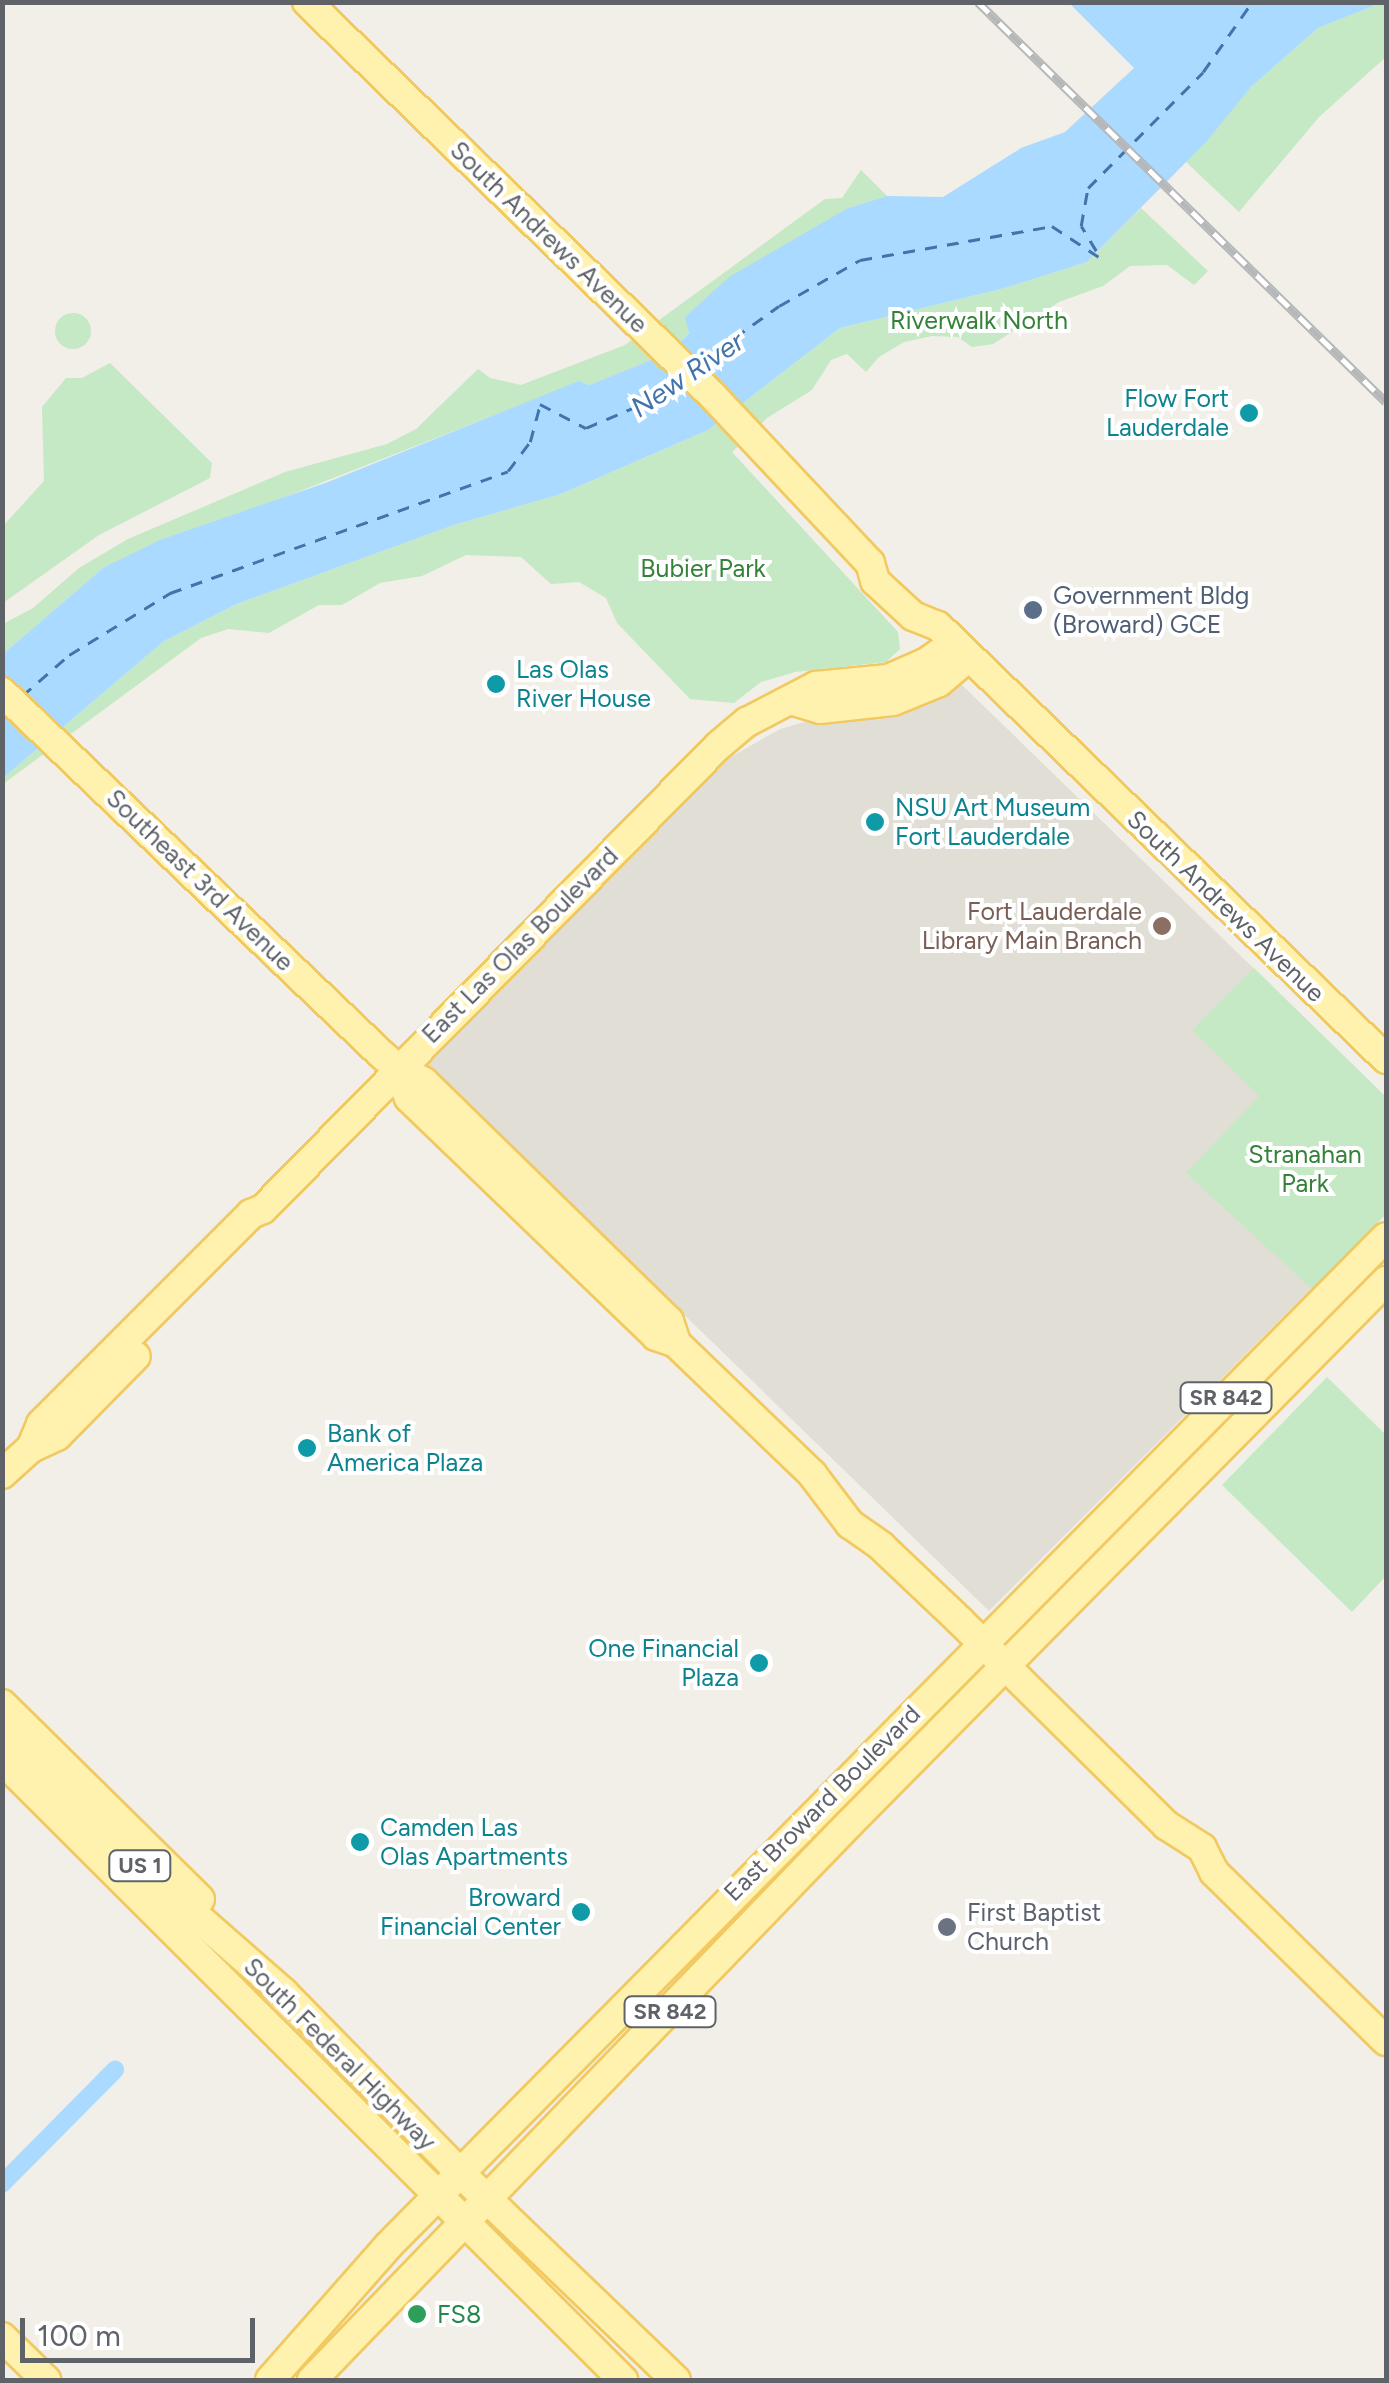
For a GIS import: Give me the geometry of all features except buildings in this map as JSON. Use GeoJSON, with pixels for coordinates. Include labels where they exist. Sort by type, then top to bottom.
{"type":"FeatureCollection","features":[{"type":"Feature","properties":{"kind":"main road","name":"South Andrews Avenue"},"geometry":{"type":"LineString","coordinates":[[307,2],[712,396],[870,563],[888,567],[936,611],[953,642],[1386,1059]]}},
{"type":"Feature","properties":{"kind":"main road","name":"East Las Olas Boulevard"},"geometry":{"type":"LineString","coordinates":[[2,1474],[31,1448],[57,1436],[108,1385],[251,1235],[261,1223],[263,1209],[397,1068],[718,746],[747,722],[794,702],[816,686],[888,679],[927,662],[953,642]]}},
{"type":"Feature","properties":{"kind":"main road","name":"Southeast 3rd Avenue"},"geometry":{"type":"LineString","coordinates":[[2,692],[397,1068],[424,1082],[670,1321],[676,1343],[812,1474],[850,1524],[881,1546],[1166,1825],[1172,1844],[1208,1872],[1214,1872],[1386,2041]]}},
{"type":"Feature","properties":{"kind":"main road","name":"East Broward Boulevard"},"geometry":{"type":"LineString","coordinates":[[270,2380],[436,2197],[1386,1237]]}},
{"type":"Feature","properties":{"kind":"main road","name":"East Broward Boulevard"},"geometry":{"type":"LineString","coordinates":[[312,2380],[1386,1281]]}},
{"type":"Feature","properties":{"kind":"main road"},"geometry":{"type":"LineString","coordinates":[[1287,1386],[1300,1361],[1308,1317]]}},
{"type":"Feature","properties":{"kind":"main road"},"geometry":{"type":"LineString","coordinates":[[2,1704],[167,1864],[284,1993]]}},
{"type":"Feature","properties":{"kind":"main road","name":"South Federal Highway"},"geometry":{"type":"LineString","coordinates":[[2,1730],[155,1880],[284,1993],[460,2173]]}},
{"type":"Feature","properties":{"kind":"main road","name":"South Federal Highway"},"geometry":{"type":"LineString","coordinates":[[2,1760],[436,2197]]}},
{"type":"Feature","properties":{"kind":"main road"},"geometry":{"type":"LineString","coordinates":[[2,1786],[190,1970],[257,2014]]}},
{"type":"Feature","properties":{"kind":"main road","name":"US 1"},"geometry":{"type":"LineString","coordinates":[[460,2173],[676,2380]]}},
{"type":"Feature","properties":{"kind":"main road","name":"US 1"},"geometry":{"type":"LineString","coordinates":[[436,2197],[623,2380]]}},
{"type":"Feature","properties":{"kind":"main road"},"geometry":{"type":"LineString","coordinates":[[2,2337],[46,2380]]}},
{"type":"Feature","properties":{"kind":"shaded area"},"geometry":{"type":"Polygon","coordinates":[[[960,683],[1386,1097],[1386,1214],[989,1611],[420,1058],[708,770],[780,729],[815,719],[892,718],[960,683]]]}},
{"type":"Feature","properties":{"kind":"green space"},"geometry":{"type":"Polygon","coordinates":[[[1386,3],[1386,57],[1319,117],[1239,212],[1186,162],[1251,87],[1318,28],[1386,3]]]}},
{"type":"Feature","properties":{"kind":"green space"},"geometry":{"type":"Polygon","coordinates":[[[861,170],[887,196],[848,208],[689,332],[670,353],[589,385],[579,382],[103,568],[3,654],[3,624],[33,608],[79,568],[128,539],[285,472],[387,444],[416,429],[478,369],[490,378],[521,385],[625,345],[825,199],[842,198],[861,170]]]}},
{"type":"Feature","properties":{"kind":"green space","name":"Bubier Park"},"geometry":{"type":"Polygon","coordinates":[[[1141,208],[1208,271],[1194,285],[1167,265],[1130,266],[1103,286],[1059,302],[993,344],[972,347],[958,337],[932,336],[904,342],[879,357],[866,372],[847,354],[831,360],[812,390],[767,418],[732,452],[898,632],[900,649],[886,662],[795,672],[761,682],[734,703],[690,699],[617,623],[606,598],[579,582],[551,584],[521,557],[466,555],[422,576],[380,583],[342,605],[319,605],[269,633],[228,629],[201,638],[3,784],[3,778],[164,641],[237,604],[454,525],[561,494],[708,430],[840,328],[1005,288],[1087,262],[1141,208]]]}},
{"type":"Feature","properties":{"kind":"green space"},"geometry":{"type":"Polygon","coordinates":[[[73,313],[86,318],[91,331],[86,344],[73,349],[60,344],[55,331],[60,318],[73,313]]]}},
{"type":"Feature","properties":{"kind":"green space"},"geometry":{"type":"Polygon","coordinates":[[[110,363],[212,463],[210,478],[99,535],[3,603],[3,526],[44,481],[42,407],[66,378],[82,378],[110,363]]]}},
{"type":"Feature","properties":{"kind":"green space","name":"Stranahan Park"},"geometry":{"type":"Polygon","coordinates":[[[1254,968],[1386,1097],[1386,1214],[1312,1289],[1186,1173],[1259,1096],[1192,1030],[1254,968]]]}},
{"type":"Feature","properties":{"kind":"green space"},"geometry":{"type":"Polygon","coordinates":[[[1327,1377],[1386,1435],[1386,1576],[1352,1612],[1222,1485],[1327,1377]]]}},
{"type":"Feature","properties":{"kind":"water","name":"New River"},"geometry":{"type":"Polygon","coordinates":[[[1069,3],[1381,3],[1318,28],[1251,87],[1206,142],[1087,262],[1005,288],[840,328],[708,430],[561,494],[454,525],[237,604],[164,641],[3,778],[3,654],[103,568],[160,540],[328,482],[579,381],[589,385],[669,353],[689,333],[685,317],[729,277],[848,208],[887,196],[943,197],[1021,148],[1065,132],[1134,68],[1069,3]]]}},
{"type":"Feature","properties":{"kind":"waterway"},"geometry":{"type":"LineString","coordinates":[[2,2184],[115,2070]]}},
{"type":"Feature","properties":{"kind":"ferry route"},"geometry":{"type":"LineString","coordinates":[[1096,251],[1081,226],[1088,188],[1203,72],[1252,2]]}},
{"type":"Feature","properties":{"kind":"ferry route"},"geometry":{"type":"LineString","coordinates":[[699,363],[779,306],[860,260],[1052,226],[1099,257]]}},
{"type":"Feature","properties":{"kind":"ferry route"},"geometry":{"type":"LineString","coordinates":[[22,696],[69,655],[170,593],[508,471],[530,442],[540,404],[586,428],[649,401],[676,380]]}},
{"type":"Feature","properties":{"kind":"railway"},"geometry":{"type":"LineString","coordinates":[[978,2],[1386,402]]}},
{"type":"Feature","properties":{"kind":"place","name":"Flow Fort Lauderdale"},"geometry":{"type":"Point","coordinates":[1249,413]}},
{"type":"Feature","properties":{"kind":"place","name":"Government Bldg (Broward) GCE"},"geometry":{"type":"Point","coordinates":[1033,610]}},
{"type":"Feature","properties":{"kind":"place","name":"Las Olas River House"},"geometry":{"type":"Point","coordinates":[496,684]}},
{"type":"Feature","properties":{"kind":"place","name":"NSU Art Museum Fort Lauderdale"},"geometry":{"type":"Point","coordinates":[875,822]}},
{"type":"Feature","properties":{"kind":"place","name":"Fort Lauderdale Library Main Branch"},"geometry":{"type":"Point","coordinates":[1162,926]}},
{"type":"Feature","properties":{"kind":"place","name":"Bank of America Plaza"},"geometry":{"type":"Point","coordinates":[307,1448]}},
{"type":"Feature","properties":{"kind":"place","name":"One Financial Plaza"},"geometry":{"type":"Point","coordinates":[759,1663]}},
{"type":"Feature","properties":{"kind":"place","name":"Camden Las Olas Apartments"},"geometry":{"type":"Point","coordinates":[360,1842]}},
{"type":"Feature","properties":{"kind":"place","name":"Broward Financial Center"},"geometry":{"type":"Point","coordinates":[581,1912]}},
{"type":"Feature","properties":{"kind":"place","name":"First Baptist Church"},"geometry":{"type":"Point","coordinates":[947,1927]}},
{"type":"Feature","properties":{"kind":"place","name":"FS8"},"geometry":{"type":"Point","coordinates":[417,2314]}},
{"type":"Feature","properties":{"kind":"park label","name":"Riverwalk North"},"geometry":{"type":"Point","coordinates":[979,320]}}]}
